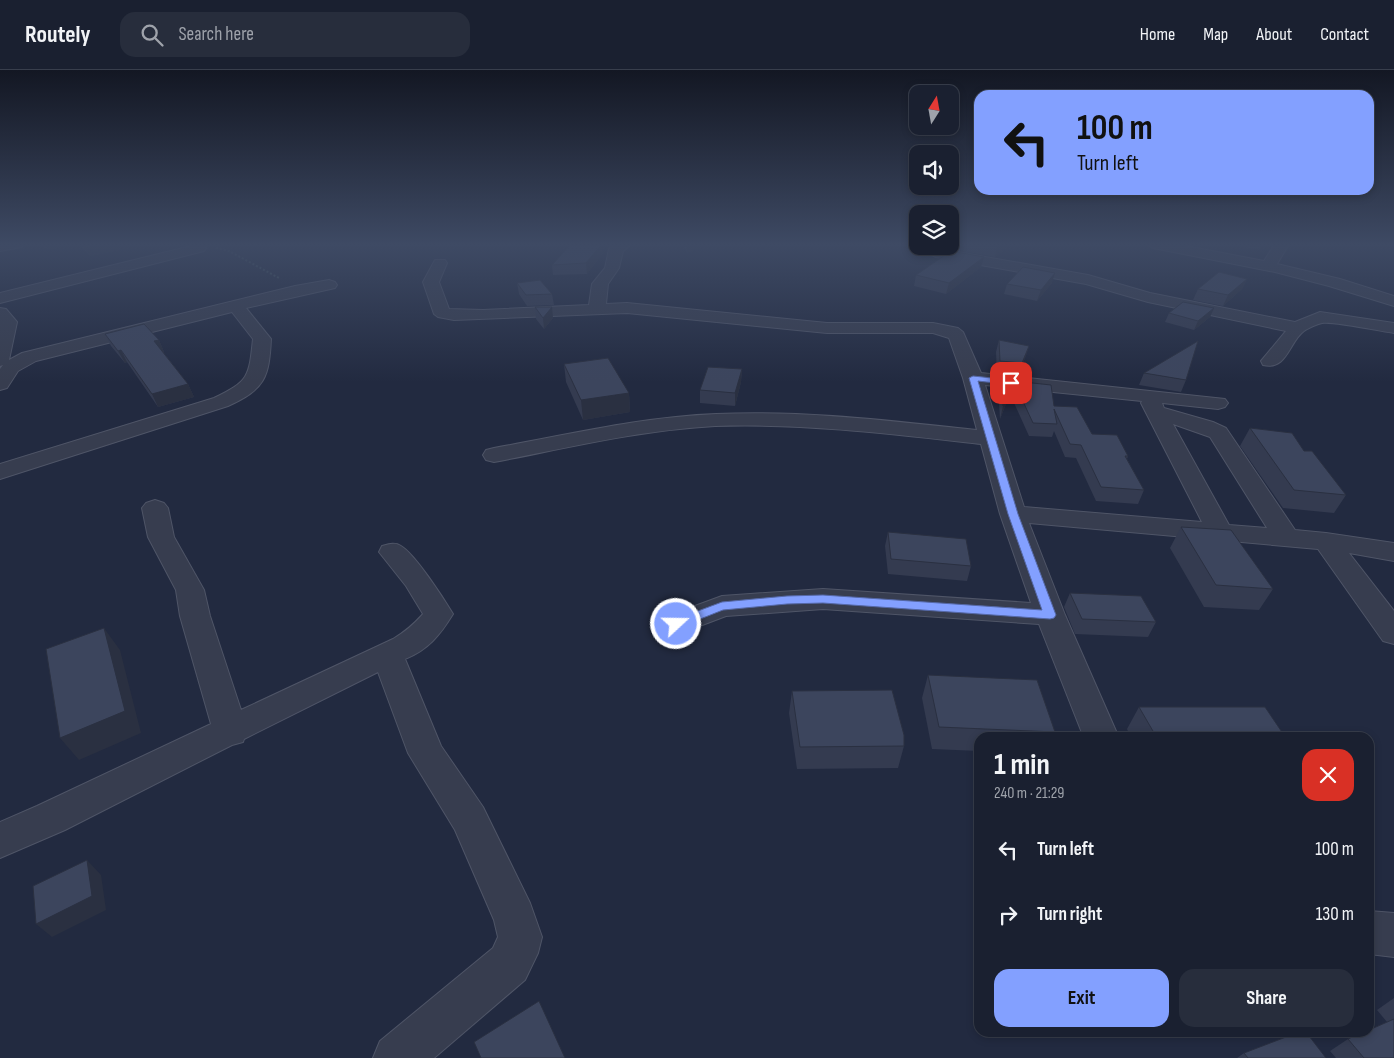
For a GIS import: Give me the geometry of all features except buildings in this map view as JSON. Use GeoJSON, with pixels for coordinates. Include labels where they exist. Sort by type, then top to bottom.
{"type":"FeatureCollection","features":[{"type":"Feature","properties":{"kind":"street"},"geometry":{"type":"LineString","coordinates":[[0,298],[30,290]]}},
{"type":"Feature","properties":{"kind":"street"},"geometry":{"type":"LineString","coordinates":[[4,363],[300,290]]}},
{"type":"Feature","properties":{"kind":"street"},"geometry":{"type":"LineString","coordinates":[[434,290],[440,310],[444,313],[483,316],[627,308],[827,328],[942,329],[957,336],[973,378],[1013,514],[1050,615],[1099,732]]}},
{"type":"Feature","properties":{"kind":"street"},"geometry":{"type":"LineString","coordinates":[[597,309],[599,290]]}},
{"type":"Feature","properties":{"kind":"street"},"geometry":{"type":"LineString","coordinates":[[1123,290],[1297,328]]}},
{"type":"Feature","properties":{"kind":"street"},"geometry":{"type":"LineString","coordinates":[[1358,290],[1394,301]]}},
{"type":"Feature","properties":{"kind":"street"},"geometry":{"type":"LineString","coordinates":[[0,472],[221,402],[251,386],[259,374],[262,339],[236,306]]}},
{"type":"Feature","properties":{"kind":"street"},"geometry":{"type":"LineString","coordinates":[[0,313],[8,322],[0,384]]}},
{"type":"Feature","properties":{"kind":"street"},"geometry":{"type":"LineString","coordinates":[[1270,361],[1278,354],[1297,328],[1320,316],[1394,328]]}},
{"type":"Feature","properties":{"kind":"street"},"geometry":{"type":"LineString","coordinates":[[973,378],[1153,405],[1218,404]]}},
{"type":"Feature","properties":{"kind":"street"},"geometry":{"type":"LineString","coordinates":[[1153,405],[1181,462],[1220,532]]}},
{"type":"Feature","properties":{"kind":"street"},"geometry":{"type":"LineString","coordinates":[[1153,405],[1218,433],[1286,537]]}},
{"type":"Feature","properties":{"kind":"street"},"geometry":{"type":"LineString","coordinates":[[494,455],[658,425],[716,420],[787,421],[877,426],[991,438]]}},
{"type":"Feature","properties":{"kind":"street"},"geometry":{"type":"LineString","coordinates":[[155,508],[162,537],[190,590],[195,616],[231,732]]}},
{"type":"Feature","properties":{"kind":"street"},"geometry":{"type":"LineString","coordinates":[[1013,514],[1286,537],[1326,541],[1394,552]]}},
{"type":"Feature","properties":{"kind":"street"},"geometry":{"type":"LineString","coordinates":[[1326,541],[1394,633]]}},
{"type":"Feature","properties":{"kind":"street"},"geometry":{"type":"LineString","coordinates":[[0,840],[231,732],[387,654],[404,648],[425,633],[438,614],[416,580],[392,552]]}},
{"type":"Feature","properties":{"kind":"street"},"geometry":{"type":"LineString","coordinates":[[676,624],[722,606],[823,599],[1050,615]]}},
{"type":"Feature","properties":{"kind":"street"},"geometry":{"type":"LineString","coordinates":[[387,654],[426,753],[468,819],[514,918],[520,937],[516,953],[509,964],[397,1058]]}},
{"type":"Feature","properties":{"kind":"street"},"geometry":{"type":"LineString","coordinates":[[1374,934],[1394,936]]}},
{"type":"Feature","properties":{"kind":"route"},"geometry":{"type":"LineString","coordinates":[[676,624],[722,606],[823,599],[1050,615],[1013,514],[973,378],[1011,383]]}}]}
